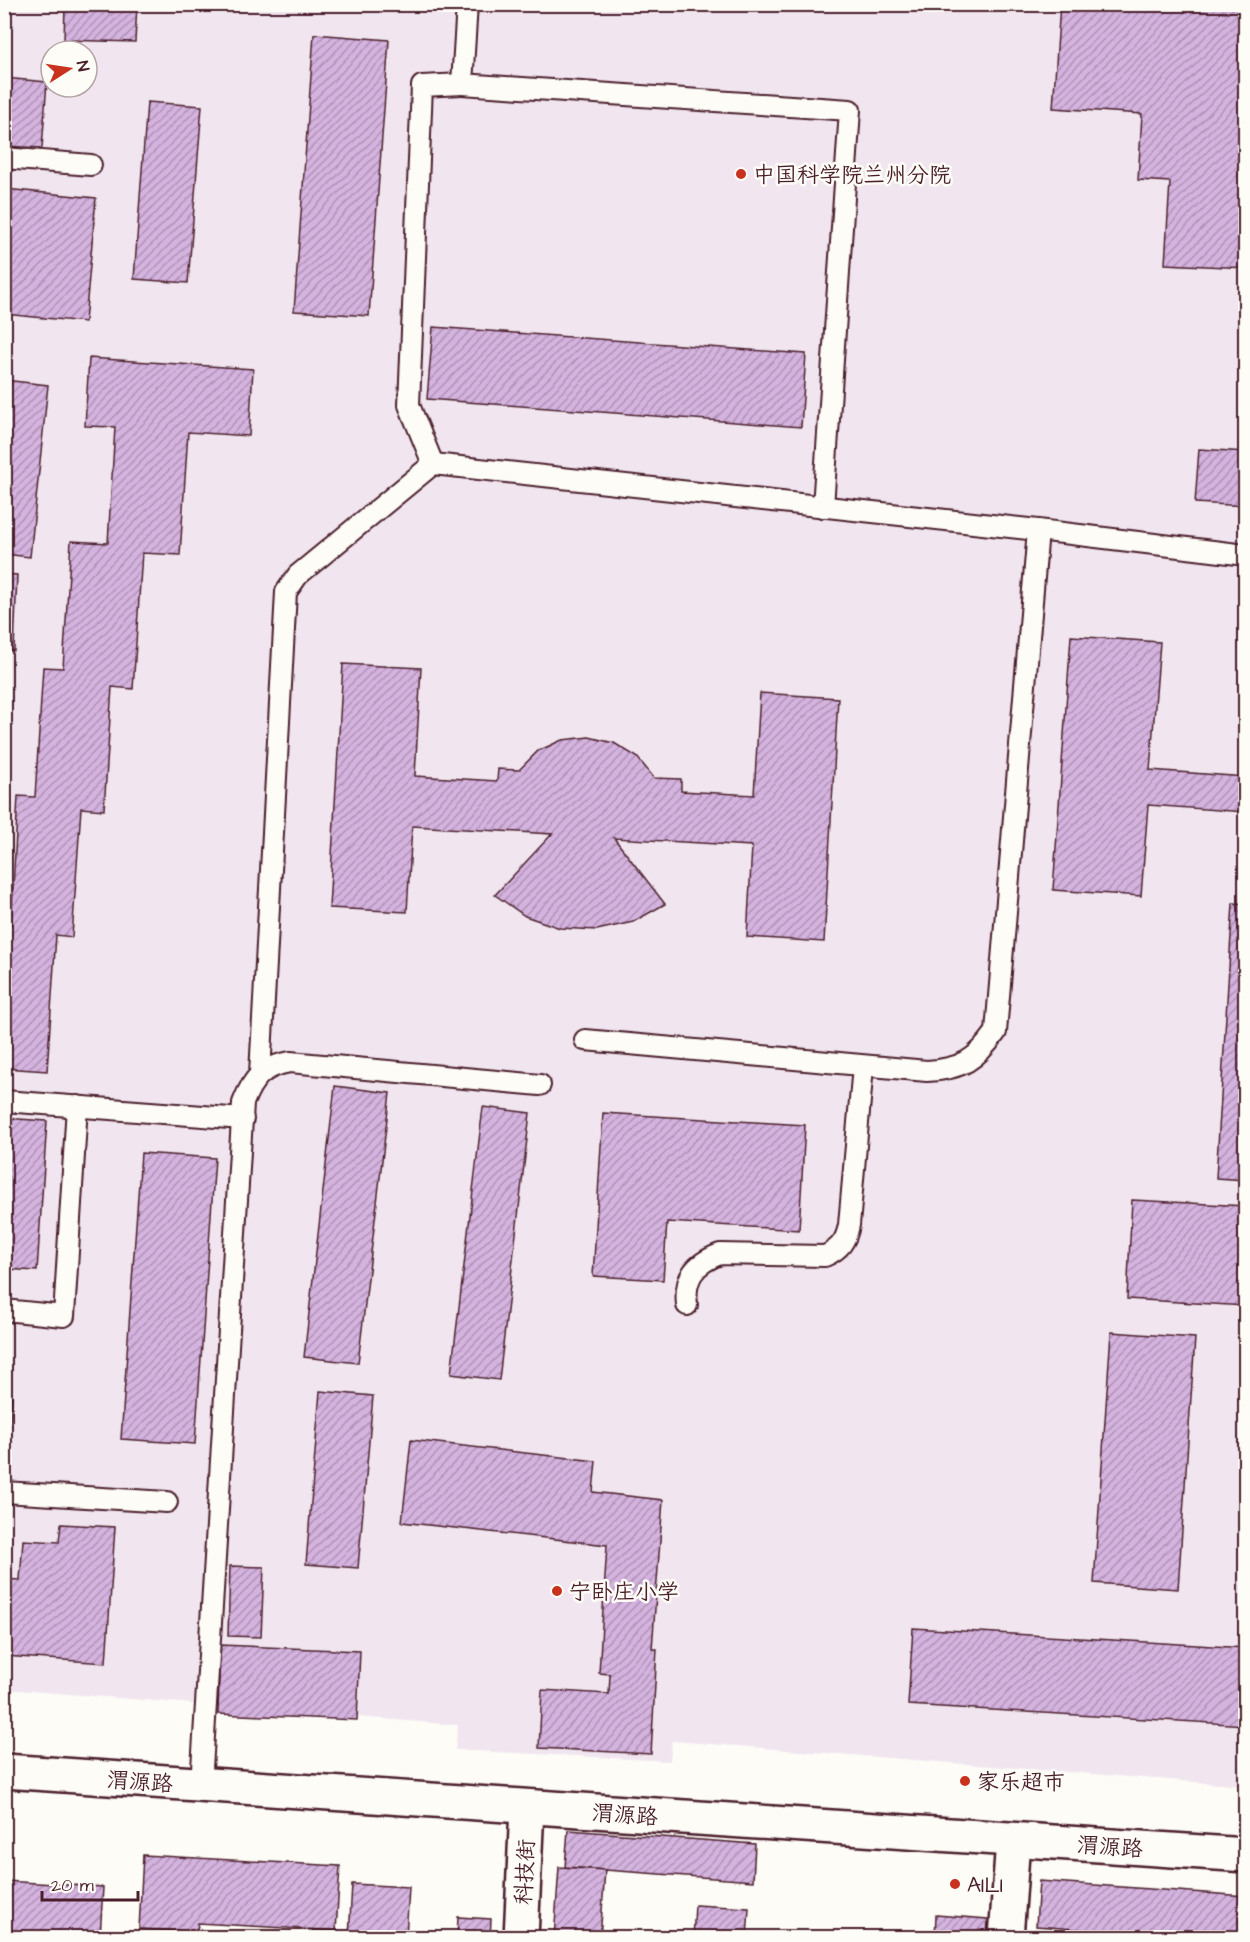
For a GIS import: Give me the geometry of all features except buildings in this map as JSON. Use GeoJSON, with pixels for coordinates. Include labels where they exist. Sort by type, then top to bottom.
{"type":"FeatureCollection","features":[{"type":"Feature","properties":{"kind":"street","name":"渭源路"},"geometry":{"type":"LineString","coordinates":[[4,1771],[1245,1855]]}},
{"type":"Feature","properties":{"kind":"street","name":"科技街"},"geometry":{"type":"LineString","coordinates":[[521,1938],[527,1807]]}},
{"type":"Feature","properties":{"kind":"street"},"geometry":{"type":"LineString","coordinates":[[1006,1938],[1013,1840]]}},
{"type":"Feature","properties":{"kind":"lane"},"geometry":{"type":"LineString","coordinates":[[462,84],[467,4]]}},
{"type":"Feature","properties":{"kind":"lane"},"geometry":{"type":"LineString","coordinates":[[434,464],[409,405],[422,86],[462,84],[850,110],[823,507]]}},
{"type":"Feature","properties":{"kind":"lane"},"geometry":{"type":"LineString","coordinates":[[4,158],[91,165]]}},
{"type":"Feature","properties":{"kind":"lane"},"geometry":{"type":"LineString","coordinates":[[260,1074],[286,592],[298,575],[434,464],[1245,555]]}},
{"type":"Feature","properties":{"kind":"lane"},"geometry":{"type":"LineString","coordinates":[[585,1040],[927,1071],[948,1070],[967,1063],[984,1049],[996,1032],[1038,530]]}},
{"type":"Feature","properties":{"kind":"lane"},"geometry":{"type":"LineString","coordinates":[[201,1785],[243,1103],[249,1087],[260,1074],[274,1065],[290,1062],[540,1085]]}},
{"type":"Feature","properties":{"kind":"lane"},"geometry":{"type":"LineString","coordinates":[[687,1305],[686,1292],[689,1278],[696,1267],[707,1258],[720,1254],[825,1256],[842,1245],[849,1225],[863,1066]]}},
{"type":"Feature","properties":{"kind":"lane"},"geometry":{"type":"LineString","coordinates":[[4,1101],[243,1119]]}},
{"type":"Feature","properties":{"kind":"lane"},"geometry":{"type":"LineString","coordinates":[[4,1310],[64,1316],[77,1106]]}},
{"type":"Feature","properties":{"kind":"lane"},"geometry":{"type":"LineString","coordinates":[[4,1492],[167,1502]]}},
{"type":"Feature","properties":{"kind":"shaded area"},"geometry":{"type":"Polygon","coordinates":[[[4,5],[1245,5],[1245,1786],[672,1741],[670,1761],[455,1750],[458,1725],[5,1689],[4,5]]]}},
{"type":"Feature","properties":{"kind":"place","name":"中国科学院兰州分院"},"geometry":{"type":"Point","coordinates":[741,174]}},
{"type":"Feature","properties":{"kind":"place","name":"宁卧庄小学"},"geometry":{"type":"Point","coordinates":[557,1591]}},
{"type":"Feature","properties":{"kind":"place","name":"家乐超市"},"geometry":{"type":"Point","coordinates":[965,1781]}},
{"type":"Feature","properties":{"kind":"place","name":"AILI"},"geometry":{"type":"Point","coordinates":[955,1884]}}]}
